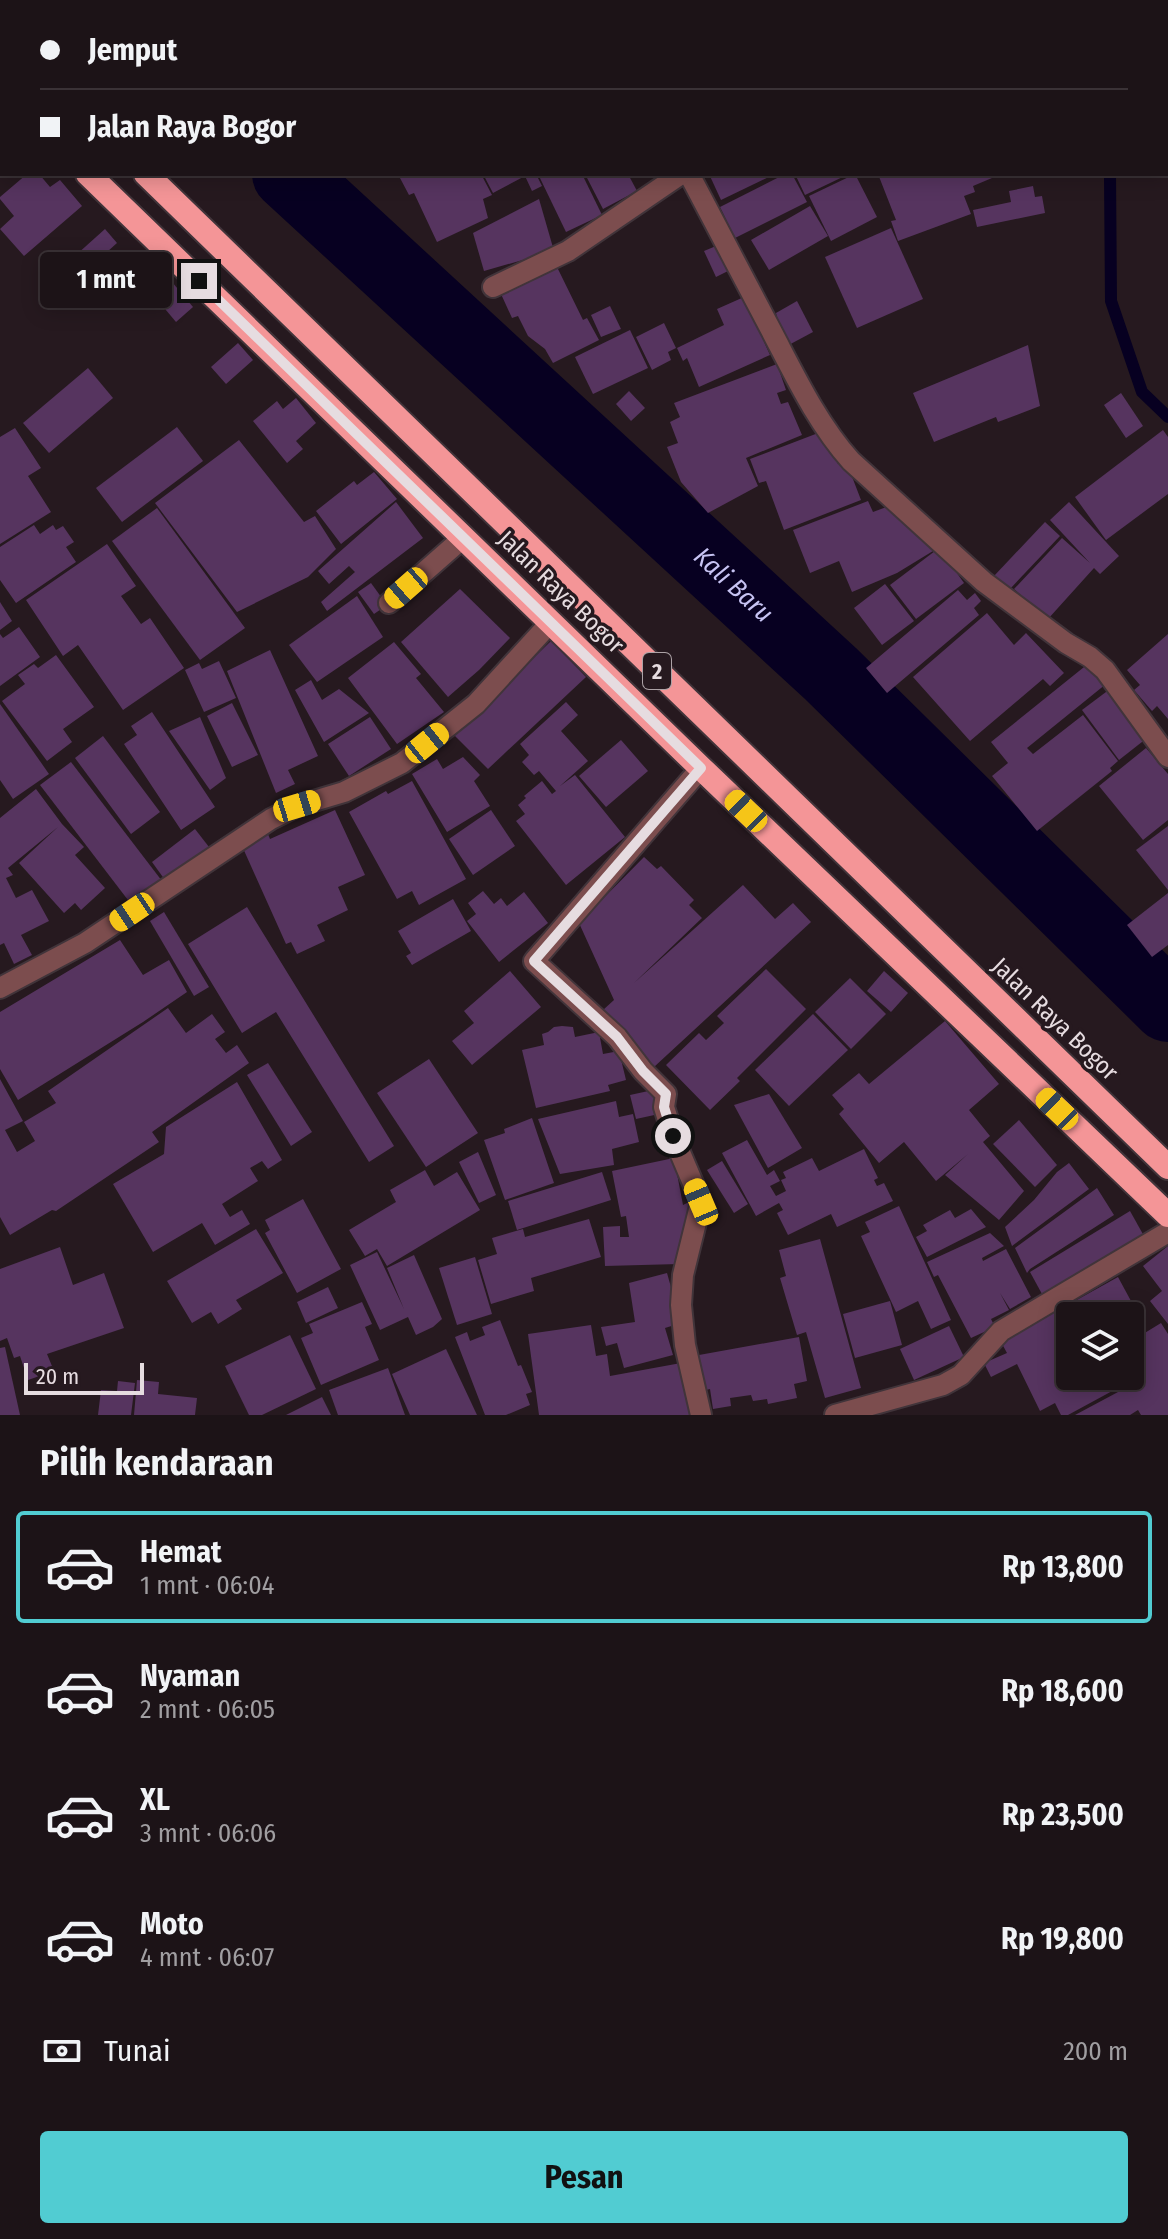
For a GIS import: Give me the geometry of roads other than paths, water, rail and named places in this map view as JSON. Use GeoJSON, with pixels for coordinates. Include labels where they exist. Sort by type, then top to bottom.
{"type":"FeatureCollection","features":[{"type":"Feature","properties":{"kind":"highway","name":"Jalan Raya Bogor"},"geometry":{"type":"LineString","coordinates":[[90,176],[1168,1215]]}},
{"type":"Feature","properties":{"kind":"highway","name":"Jalan Raya Bogor"},"geometry":{"type":"LineString","coordinates":[[148,176],[1168,1167]]}},
{"type":"Feature","properties":{"kind":"street"},"geometry":{"type":"LineString","coordinates":[[493,287],[568,251],[678,176]]}},
{"type":"Feature","properties":{"kind":"street"},"geometry":{"type":"LineString","coordinates":[[690,176],[793,373],[838,447],[984,582],[1105,670],[1168,757]]}},
{"type":"Feature","properties":{"kind":"street"},"geometry":{"type":"LineString","coordinates":[[389,603],[464,537]]}},
{"type":"Feature","properties":{"kind":"street"},"geometry":{"type":"LineString","coordinates":[[0,988],[85,943],[271,819],[297,806],[344,792],[402,763],[476,704],[551,622]]}},
{"type":"Feature","properties":{"kind":"street"},"geometry":{"type":"LineString","coordinates":[[701,768],[534,961],[617,1037],[643,1071],[666,1094],[664,1107],[673,1136],[701,1202],[683,1275],[681,1305],[685,1345],[701,1415]]}},
{"type":"Feature","properties":{"kind":"street"},"geometry":{"type":"LineString","coordinates":[[835,1415],[943,1385],[961,1375],[1001,1331],[1168,1232]]}},
{"type":"Feature","properties":{"kind":"waterway","name":"Kali Baru"},"geometry":{"type":"LineString","coordinates":[[290,176],[831,674],[1168,1006]]}},
{"type":"Feature","properties":{"kind":"waterway"},"geometry":{"type":"LineString","coordinates":[[1110,176],[1111,301],[1142,392],[1168,417]]}}]}
